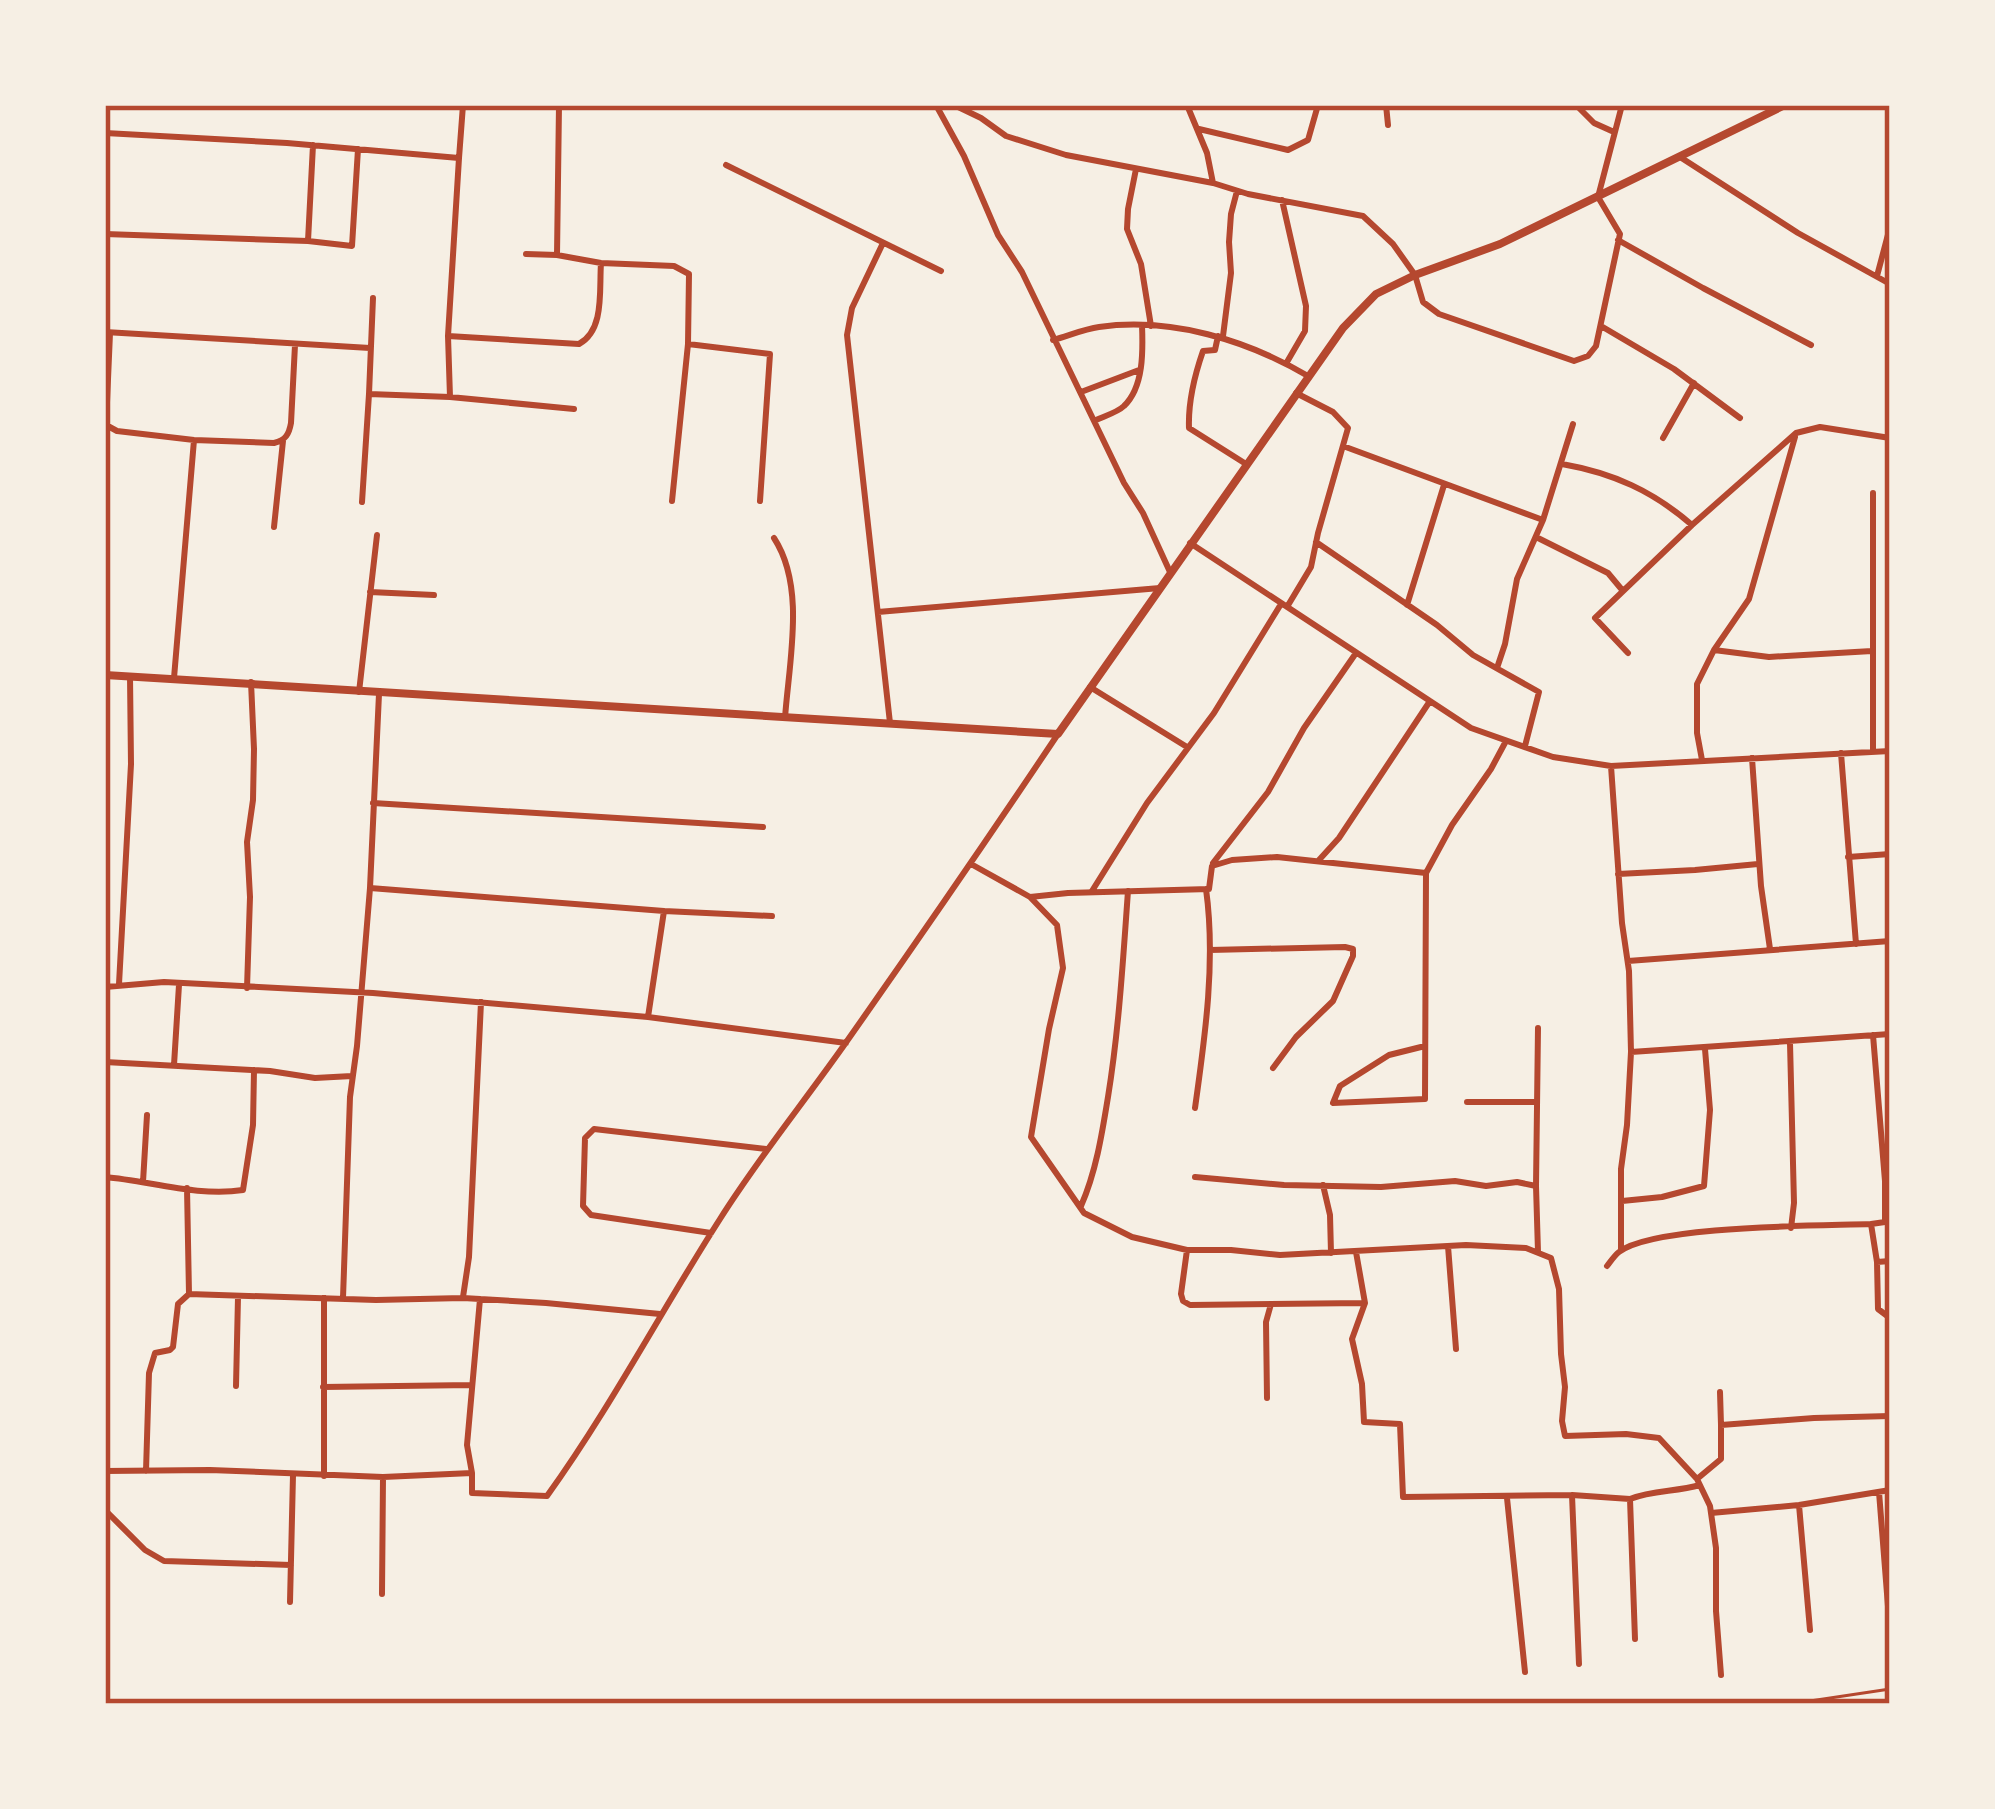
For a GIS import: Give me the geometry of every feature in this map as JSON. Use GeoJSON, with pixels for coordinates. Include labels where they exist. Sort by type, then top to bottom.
{"type":"FeatureCollection","features":[{"type":"Feature","properties":{"kind":"street"},"geometry":{"type":"LineString","coordinates":[[449,397],[448,336],[463,105]]}},
{"type":"Feature","properties":{"kind":"street"},"geometry":{"type":"LineString","coordinates":[[557,255],[559,105]]}},
{"type":"Feature","properties":{"kind":"street"},"geometry":{"type":"LineString","coordinates":[[936,105],[1170,572]]}},
{"type":"Feature","properties":{"kind":"street"},"geometry":{"type":"LineString","coordinates":[[954,105],[1006,136],[1066,155],[1363,216],[1393,244],[1415,275],[1423,302],[1439,314],[1569,359],[1582,359],[1592,352],[1601,326],[1620,234],[1598,196],[1622,105]]}},
{"type":"Feature","properties":{"kind":"street"},"geometry":{"type":"LineString","coordinates":[[1187,105],[1208,153],[1213,183]]}},
{"type":"Feature","properties":{"kind":"street"},"geometry":{"type":"LineString","coordinates":[[1199,130],[1288,150],[1308,140],[1318,105]]}},
{"type":"Feature","properties":{"kind":"street"},"geometry":{"type":"LineString","coordinates":[[1386,105],[1388,125]]}},
{"type":"Feature","properties":{"kind":"street"},"geometry":{"type":"LineString","coordinates":[[1576,105],[1594,123],[1614,133]]}},
{"type":"Feature","properties":{"kind":"street"},"geometry":{"type":"LineString","coordinates":[[480,1299],[467,1445],[472,1493],[547,1496],[766,1149],[846,1042],[1343,328],[1376,294],[1500,244],[1786,105]]}},
{"type":"Feature","properties":{"kind":"street"},"geometry":{"type":"LineString","coordinates":[[105,133],[459,158]]}},
{"type":"Feature","properties":{"kind":"street"},"geometry":{"type":"LineString","coordinates":[[308,241],[313,145]]}},
{"type":"Feature","properties":{"kind":"street"},"geometry":{"type":"LineString","coordinates":[[105,234],[352,246],[358,149]]}},
{"type":"Feature","properties":{"kind":"street"},"geometry":{"type":"LineString","coordinates":[[1680,157],[1798,233],[1890,284]]}},
{"type":"Feature","properties":{"kind":"street"},"geometry":{"type":"LineString","coordinates":[[725,165],[941,272]]}},
{"type":"Feature","properties":{"kind":"street"},"geometry":{"type":"LineString","coordinates":[[1095,421],[1124,407],[1134,391],[1143,351],[1141,264],[1127,229],[1136,169]]}},
{"type":"Feature","properties":{"kind":"street"},"geometry":{"type":"LineString","coordinates":[[1237,190],[1220,337],[1215,350],[1202,351],[1191,392],[1189,428],[1246,464]]}},
{"type":"Feature","properties":{"kind":"street"},"geometry":{"type":"LineString","coordinates":[[1282,200],[1306,306],[1305,331],[1286,363]]}},
{"type":"Feature","properties":{"kind":"street"},"geometry":{"type":"LineString","coordinates":[[1877,276],[1890,227]]}},
{"type":"Feature","properties":{"kind":"street"},"geometry":{"type":"LineString","coordinates":[[1618,240],[1811,345]]}},
{"type":"Feature","properties":{"kind":"street"},"geometry":{"type":"LineString","coordinates":[[883,242],[852,308],[847,335],[890,723]]}},
{"type":"Feature","properties":{"kind":"street"},"geometry":{"type":"LineString","coordinates":[[526,254],[674,266],[689,274],[688,344],[672,501]]}},
{"type":"Feature","properties":{"kind":"street"},"geometry":{"type":"LineString","coordinates":[[448,336],[579,344],[596,327],[601,262]]}},
{"type":"Feature","properties":{"kind":"street"},"geometry":{"type":"LineString","coordinates":[[362,502],[373,298]]}},
{"type":"Feature","properties":{"kind":"street"},"geometry":{"type":"LineString","coordinates":[[1053,340],[1094,327],[1146,326],[1220,337],[1308,376]]}},
{"type":"Feature","properties":{"kind":"street"},"geometry":{"type":"LineString","coordinates":[[1601,326],[1694,382],[1739,418]]}},
{"type":"Feature","properties":{"kind":"street"},"geometry":{"type":"LineString","coordinates":[[105,438],[108,333],[370,348]]}},
{"type":"Feature","properties":{"kind":"street"},"geometry":{"type":"LineString","coordinates":[[688,344],[770,354],[760,501]]}},
{"type":"Feature","properties":{"kind":"street"},"geometry":{"type":"LineString","coordinates":[[274,526],[284,441],[290,431],[295,345]]}},
{"type":"Feature","properties":{"kind":"street"},"geometry":{"type":"LineString","coordinates":[[1081,392],[1139,370]]}},
{"type":"Feature","properties":{"kind":"street"},"geometry":{"type":"LineString","coordinates":[[1663,438],[1694,382]]}},
{"type":"Feature","properties":{"kind":"street"},"geometry":{"type":"LineString","coordinates":[[1092,891],[1311,567],[1348,428],[1333,412],[1297,393]]}},
{"type":"Feature","properties":{"kind":"street"},"geometry":{"type":"LineString","coordinates":[[369,394],[574,409]]}},
{"type":"Feature","properties":{"kind":"street"},"geometry":{"type":"LineString","coordinates":[[1497,668],[1517,579],[1544,520],[1573,424]]}},
{"type":"Feature","properties":{"kind":"street"},"geometry":{"type":"LineString","coordinates":[[106,425],[117,431],[194,440],[284,441]]}},
{"type":"Feature","properties":{"kind":"street"},"geometry":{"type":"LineString","coordinates":[[1628,653],[1595,618],[1796,433],[1820,427],[1890,438]]}},
{"type":"Feature","properties":{"kind":"street"},"geometry":{"type":"LineString","coordinates":[[1702,760],[1696,684],[1749,598],[1796,433]]}},
{"type":"Feature","properties":{"kind":"street"},"geometry":{"type":"LineString","coordinates":[[174,678],[194,440]]}},
{"type":"Feature","properties":{"kind":"street"},"geometry":{"type":"LineString","coordinates":[[1342,446],[1544,520]]}},
{"type":"Feature","properties":{"kind":"street"},"geometry":{"type":"LineString","coordinates":[[1562,464],[1615,476],[1647,491],[1692,525]]}},
{"type":"Feature","properties":{"kind":"street"},"geometry":{"type":"LineString","coordinates":[[1407,605],[1444,485]]}},
{"type":"Feature","properties":{"kind":"street"},"geometry":{"type":"LineString","coordinates":[[1873,751],[1874,493]]}},
{"type":"Feature","properties":{"kind":"street"},"geometry":{"type":"LineString","coordinates":[[358,692],[377,535]]}},
{"type":"Feature","properties":{"kind":"street"},"geometry":{"type":"LineString","coordinates":[[1536,537],[1608,573],[1623,591]]}},
{"type":"Feature","properties":{"kind":"street"},"geometry":{"type":"LineString","coordinates":[[774,538],[786,557],[794,589],[785,718]]}},
{"type":"Feature","properties":{"kind":"street"},"geometry":{"type":"LineString","coordinates":[[1316,542],[1473,655],[1539,692],[1524,748]]}},
{"type":"Feature","properties":{"kind":"street"},"geometry":{"type":"LineString","coordinates":[[1190,543],[1472,728],[1553,757],[1611,766],[1890,751]]}},
{"type":"Feature","properties":{"kind":"street"},"geometry":{"type":"LineString","coordinates":[[878,612],[1160,588]]}},
{"type":"Feature","properties":{"kind":"street"},"geometry":{"type":"LineString","coordinates":[[370,592],[434,595]]}},
{"type":"Feature","properties":{"kind":"street"},"geometry":{"type":"LineString","coordinates":[[1714,650],[1769,657],[1872,651]]}},
{"type":"Feature","properties":{"kind":"street"},"geometry":{"type":"LineString","coordinates":[[1195,1108],[1210,950],[1206,889],[1212,866],[1268,792],[1304,728],[1356,653]]}},
{"type":"Feature","properties":{"kind":"street"},"geometry":{"type":"LineString","coordinates":[[105,675],[1058,734]]}},
{"type":"Feature","properties":{"kind":"street"},"geometry":{"type":"LineString","coordinates":[[118,986],[131,764],[130,676]]}},
{"type":"Feature","properties":{"kind":"street"},"geometry":{"type":"LineString","coordinates":[[247,988],[254,749],[251,682]]}},
{"type":"Feature","properties":{"kind":"street"},"geometry":{"type":"LineString","coordinates":[[1090,687],[1186,747]]}},
{"type":"Feature","properties":{"kind":"street"},"geometry":{"type":"LineString","coordinates":[[343,1298],[379,694]]}},
{"type":"Feature","properties":{"kind":"street"},"geometry":{"type":"LineString","coordinates":[[1317,862],[1340,838],[1430,701]]}},
{"type":"Feature","properties":{"kind":"street"},"geometry":{"type":"LineString","coordinates":[[1425,1046],[1389,1055],[1340,1086],[1333,1103],[1425,1099],[1426,873],[1506,741]]}},
{"type":"Feature","properties":{"kind":"street"},"geometry":{"type":"LineString","coordinates":[[1841,753],[1856,944]]}},
{"type":"Feature","properties":{"kind":"street"},"geometry":{"type":"LineString","coordinates":[[1752,758],[1770,949]]}},
{"type":"Feature","properties":{"kind":"street"},"geometry":{"type":"LineString","coordinates":[[1611,766],[1631,1052],[1621,1250]]}},
{"type":"Feature","properties":{"kind":"street"},"geometry":{"type":"LineString","coordinates":[[373,803],[763,827]]}},
{"type":"Feature","properties":{"kind":"street"},"geometry":{"type":"LineString","coordinates":[[1848,857],[1890,854]]}},
{"type":"Feature","properties":{"kind":"street"},"geometry":{"type":"LineString","coordinates":[[1212,866],[1276,857],[1426,873]]}},
{"type":"Feature","properties":{"kind":"street"},"geometry":{"type":"LineString","coordinates":[[1618,874],[1759,863]]}},
{"type":"Feature","properties":{"kind":"street"},"geometry":{"type":"LineString","coordinates":[[971,864],[1030,898],[1057,925],[1063,968],[1031,1136],[1084,1213],[1132,1237],[1187,1250],[1280,1255],[1448,1246],[1526,1248],[1551,1258],[1559,1289],[1565,1436],[1658,1438],[1698,1482],[1712,1513],[1716,1548],[1720,1675]]}},
{"type":"Feature","properties":{"kind":"street"},"geometry":{"type":"LineString","coordinates":[[370,888],[772,916]]}},
{"type":"Feature","properties":{"kind":"street"},"geometry":{"type":"LineString","coordinates":[[1030,898],[1092,891],[1206,889]]}},
{"type":"Feature","properties":{"kind":"street"},"geometry":{"type":"LineString","coordinates":[[1080,1208],[1091,1183],[1115,1054],[1129,891]]}},
{"type":"Feature","properties":{"kind":"street"},"geometry":{"type":"LineString","coordinates":[[648,1017],[664,911]]}},
{"type":"Feature","properties":{"kind":"street"},"geometry":{"type":"LineString","coordinates":[[1628,961],[1890,941]]}},
{"type":"Feature","properties":{"kind":"street"},"geometry":{"type":"LineString","coordinates":[[1210,950],[1353,949],[1333,1001],[1273,1068]]}},
{"type":"Feature","properties":{"kind":"street"},"geometry":{"type":"LineString","coordinates":[[174,1065],[179,983]]}},
{"type":"Feature","properties":{"kind":"street"},"geometry":{"type":"LineString","coordinates":[[105,987],[179,983],[360,993],[648,1017],[846,1042]]}},
{"type":"Feature","properties":{"kind":"street"},"geometry":{"type":"LineString","coordinates":[[463,1298],[470,1257],[481,1002]]}},
{"type":"Feature","properties":{"kind":"street"},"geometry":{"type":"LineString","coordinates":[[1538,1028],[1538,1253]]}},
{"type":"Feature","properties":{"kind":"street"},"geometry":{"type":"LineString","coordinates":[[1631,1052],[1890,1034]]}},
{"type":"Feature","properties":{"kind":"street"},"geometry":{"type":"LineString","coordinates":[[1607,1266],[1621,1250],[1653,1238],[1715,1230],[1885,1222],[1873,1035]]}},
{"type":"Feature","properties":{"kind":"street"},"geometry":{"type":"LineString","coordinates":[[1790,1043],[1791,1228]]}},
{"type":"Feature","properties":{"kind":"street"},"geometry":{"type":"LineString","coordinates":[[1622,1201],[1704,1186],[1710,1110],[1705,1049]]}},
{"type":"Feature","properties":{"kind":"street"},"geometry":{"type":"LineString","coordinates":[[105,1062],[315,1078],[353,1076]]}},
{"type":"Feature","properties":{"kind":"street"},"geometry":{"type":"LineString","coordinates":[[105,1177],[243,1190],[253,1125],[254,1070]]}},
{"type":"Feature","properties":{"kind":"street"},"geometry":{"type":"LineString","coordinates":[[1467,1102],[1537,1102]]}},
{"type":"Feature","properties":{"kind":"street"},"geometry":{"type":"LineString","coordinates":[[143,1182],[147,1115]]}},
{"type":"Feature","properties":{"kind":"street"},"geometry":{"type":"LineString","coordinates":[[711,1233],[591,1215],[583,1206],[585,1138],[594,1130],[766,1149]]}},
{"type":"Feature","properties":{"kind":"street"},"geometry":{"type":"LineString","coordinates":[[1195,1177],[1284,1185],[1455,1181],[1536,1186]]}},
{"type":"Feature","properties":{"kind":"street"},"geometry":{"type":"LineString","coordinates":[[1323,1185],[1330,1215],[1330,1254]]}},
{"type":"Feature","properties":{"kind":"street"},"geometry":{"type":"LineString","coordinates":[[146,1471],[149,1373],[155,1353],[173,1347],[178,1304],[188,1294],[188,1188]]}},
{"type":"Feature","properties":{"kind":"street"},"geometry":{"type":"LineString","coordinates":[[1871,1225],[1878,1309],[1890,1318]]}},
{"type":"Feature","properties":{"kind":"street"},"geometry":{"type":"LineString","coordinates":[[1448,1246],[1456,1349]]}},
{"type":"Feature","properties":{"kind":"street"},"geometry":{"type":"LineString","coordinates":[[1187,1250],[1181,1294],[1190,1305],[1365,1303]]}},
{"type":"Feature","properties":{"kind":"street"},"geometry":{"type":"LineString","coordinates":[[1356,1252],[1365,1303],[1352,1339],[1364,1422],[1400,1424],[1403,1497],[1630,1499],[1652,1490],[1674,1492],[1698,1482],[1721,1459],[1720,1392]]}},
{"type":"Feature","properties":{"kind":"street"},"geometry":{"type":"LineString","coordinates":[[1877,1262],[1890,1261]]}},
{"type":"Feature","properties":{"kind":"street"},"geometry":{"type":"LineString","coordinates":[[188,1294],[463,1298],[662,1315]]}},
{"type":"Feature","properties":{"kind":"street"},"geometry":{"type":"LineString","coordinates":[[236,1385],[238,1297]]}},
{"type":"Feature","properties":{"kind":"street"},"geometry":{"type":"LineString","coordinates":[[324,1298],[324,1476]]}},
{"type":"Feature","properties":{"kind":"street"},"geometry":{"type":"LineString","coordinates":[[1267,1398],[1266,1322],[1271,1304]]}},
{"type":"Feature","properties":{"kind":"street"},"geometry":{"type":"LineString","coordinates":[[323,1387],[472,1385]]}},
{"type":"Feature","properties":{"kind":"street"},"geometry":{"type":"LineString","coordinates":[[1721,1425],[1890,1416]]}},
{"type":"Feature","properties":{"kind":"street"},"geometry":{"type":"LineString","coordinates":[[105,1471],[383,1477],[472,1474]]}},
{"type":"Feature","properties":{"kind":"street"},"geometry":{"type":"LineString","coordinates":[[290,1602],[293,1475]]}},
{"type":"Feature","properties":{"kind":"street"},"geometry":{"type":"LineString","coordinates":[[382,1594],[383,1477]]}},
{"type":"Feature","properties":{"kind":"street"},"geometry":{"type":"LineString","coordinates":[[1712,1513],[1890,1490]]}},
{"type":"Feature","properties":{"kind":"street"},"geometry":{"type":"LineString","coordinates":[[1879,1492],[1889,1618]]}},
{"type":"Feature","properties":{"kind":"street"},"geometry":{"type":"LineString","coordinates":[[1571,1496],[1579,1664]]}},
{"type":"Feature","properties":{"kind":"street"},"geometry":{"type":"LineString","coordinates":[[1508,1498],[1525,1672]]}},
{"type":"Feature","properties":{"kind":"street"},"geometry":{"type":"LineString","coordinates":[[1630,1499],[1635,1639]]}},
{"type":"Feature","properties":{"kind":"street"},"geometry":{"type":"LineString","coordinates":[[1799,1505],[1810,1630]]}},
{"type":"Feature","properties":{"kind":"street"},"geometry":{"type":"LineString","coordinates":[[105,1510],[145,1550],[164,1561],[291,1564]]}},
{"type":"Feature","properties":{"kind":"lane"},"geometry":{"type":"LineString","coordinates":[[1790,1704],[1890,1689]]}}]}
